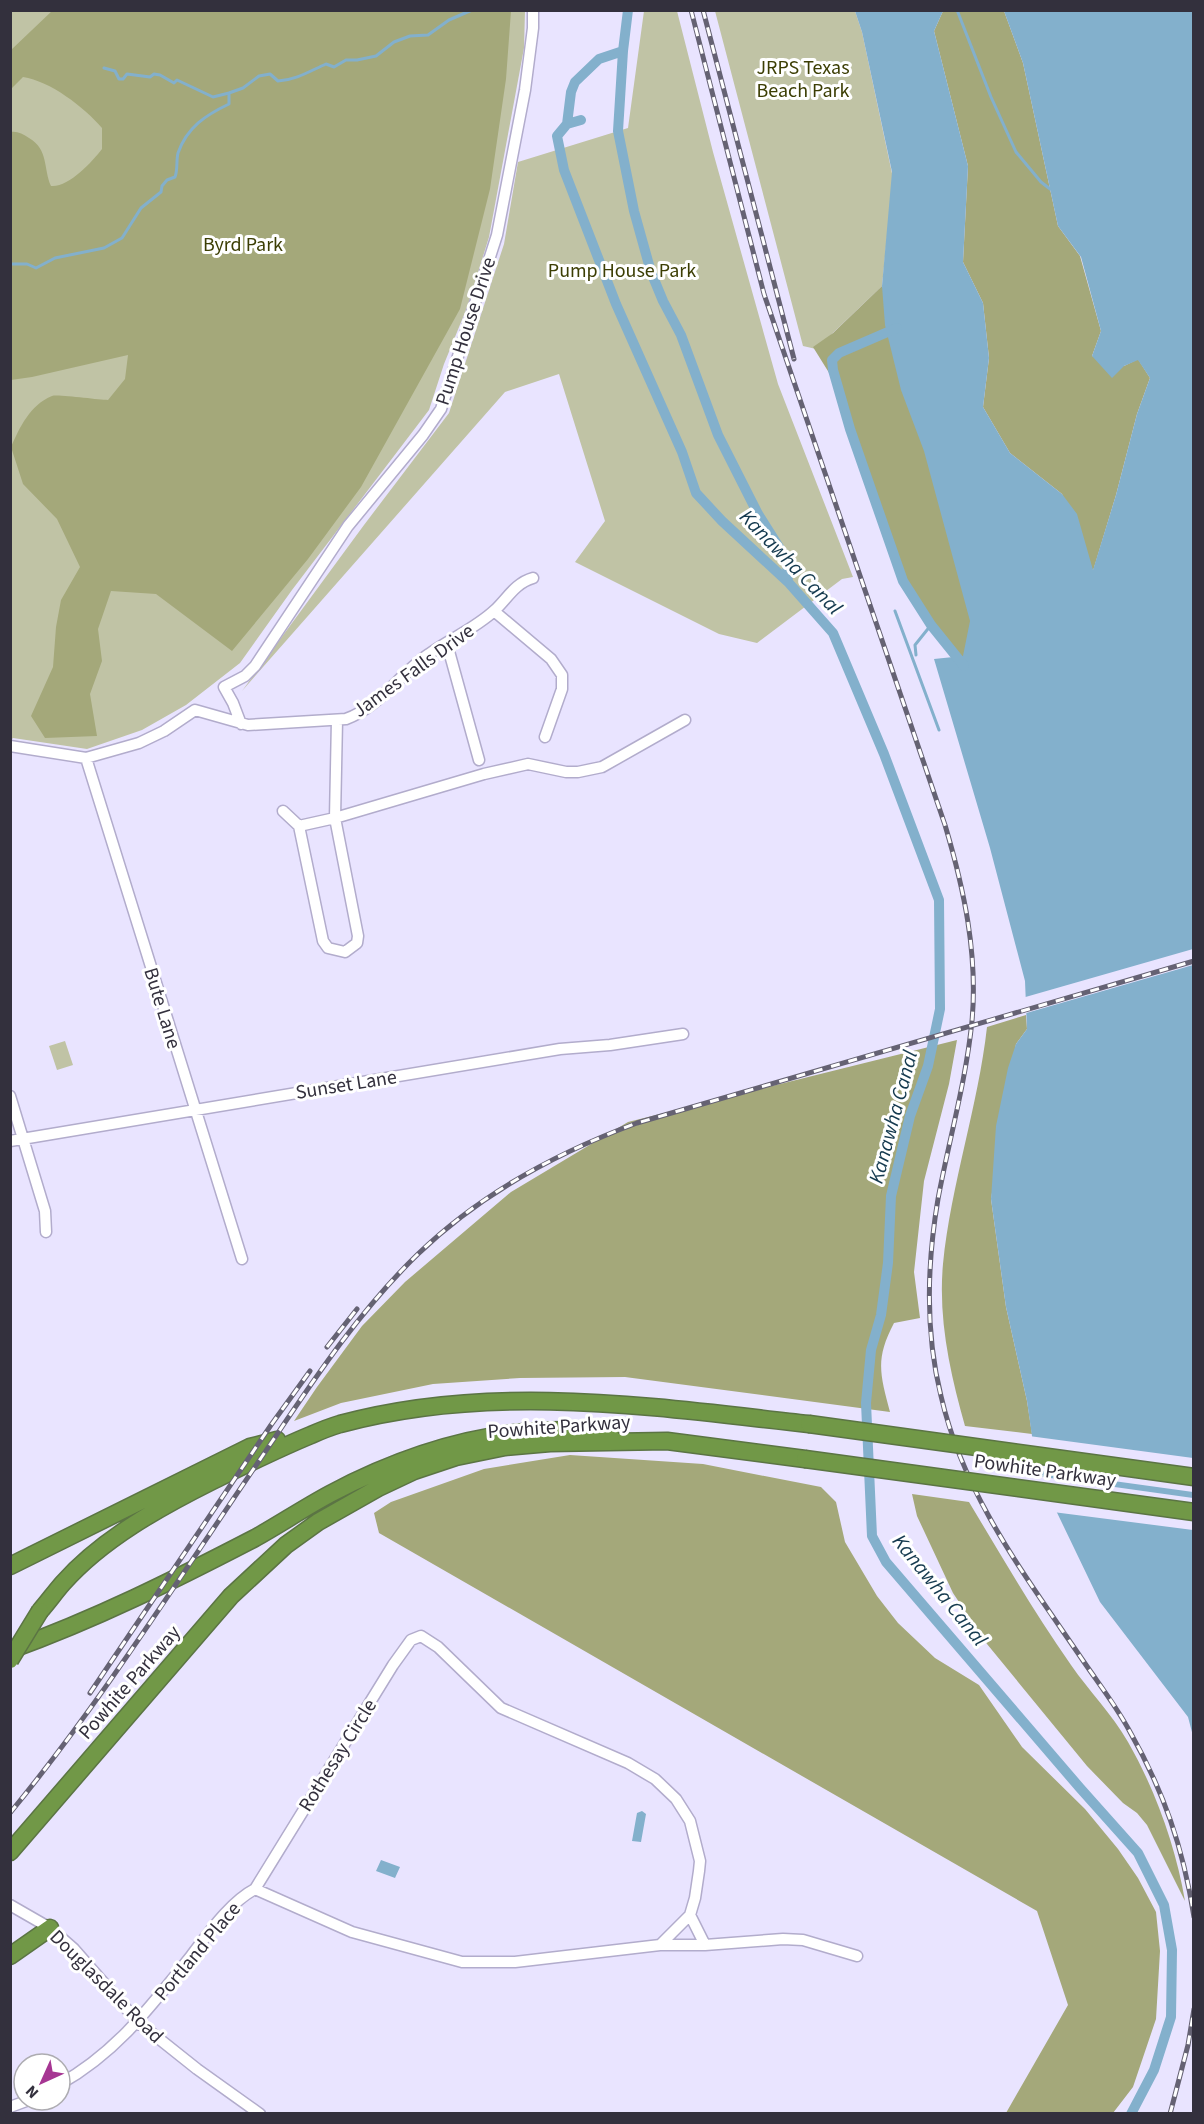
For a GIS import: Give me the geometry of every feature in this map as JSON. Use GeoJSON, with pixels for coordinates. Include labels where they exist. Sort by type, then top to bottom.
{"type":"FeatureCollection","features":[{"type":"Feature","properties":{"kind":"highway","name":"Powhite Parkway"},"geometry":{"type":"LineString","coordinates":[[10,1660],[40,1611],[63,1582],[129,1527],[174,1500],[274,1450],[339,1424],[416,1409],[531,1400],[607,1402],[809,1424],[1194,1477]]}},
{"type":"Feature","properties":{"kind":"highway"},"geometry":{"type":"LineString","coordinates":[[10,1566],[250,1447],[339,1424]]}},
{"type":"Feature","properties":{"kind":"highway"},"geometry":{"type":"LineString","coordinates":[[10,1650],[118,1608],[257,1537],[373,1472],[412,1457],[502,1433],[542,1430],[577,1429],[668,1441]]}},
{"type":"Feature","properties":{"kind":"highway","name":"Powhite Parkway"},"geometry":{"type":"LineString","coordinates":[[10,1852],[231,1596],[286,1545],[318,1522],[378,1488],[414,1471],[456,1457],[506,1447],[550,1443],[668,1441],[1194,1512]]}},
{"type":"Feature","properties":{"kind":"highway"},"geometry":{"type":"LineString","coordinates":[[10,1956],[50,1928]]}},
{"type":"Feature","properties":{"kind":"street","name":"Pump House Drive"},"geometry":{"type":"LineString","coordinates":[[241,724],[233,702],[224,687],[245,675],[255,666],[348,526],[423,435],[441,409],[497,235],[525,90],[533,10]]}},
{"type":"Feature","properties":{"kind":"street","name":"James Falls Drive"},"geometry":{"type":"LineString","coordinates":[[86,758],[139,743],[164,731],[195,710],[248,726],[337,720],[359,714],[429,653],[447,644],[494,611],[523,580],[533,578]]}},
{"type":"Feature","properties":{"kind":"street"},"geometry":{"type":"LineString","coordinates":[[494,611],[551,659],[562,675],[562,689],[545,737]]}},
{"type":"Feature","properties":{"kind":"street"},"geometry":{"type":"LineString","coordinates":[[447,644],[479,760]]}},
{"type":"Feature","properties":{"kind":"street"},"geometry":{"type":"LineString","coordinates":[[283,811],[299,826],[323,941],[328,948],[345,952],[357,943],[358,936],[335,818],[337,720]]}},
{"type":"Feature","properties":{"kind":"street"},"geometry":{"type":"LineString","coordinates":[[299,826],[335,818],[484,774],[528,764],[566,772],[603,767],[685,720]]}},
{"type":"Feature","properties":{"kind":"street"},"geometry":{"type":"LineString","coordinates":[[11,747],[86,758]]}},
{"type":"Feature","properties":{"kind":"street","name":"Bute Lane"},"geometry":{"type":"LineString","coordinates":[[86,758],[243,1258]]}},
{"type":"Feature","properties":{"kind":"street","name":"Sunset Lane"},"geometry":{"type":"LineString","coordinates":[[10,1141],[560,1049],[610,1045],[683,1034]]}},
{"type":"Feature","properties":{"kind":"street"},"geometry":{"type":"LineString","coordinates":[[10,1096],[45,1211],[46,1232]]}},
{"type":"Feature","properties":{"kind":"street","name":"Rothesay Circle"},"geometry":{"type":"LineString","coordinates":[[255,1889],[393,1665],[411,1640],[421,1636],[438,1647],[501,1708],[628,1762],[655,1779],[676,1799],[690,1821],[700,1861],[695,1898],[690,1915]]}},
{"type":"Feature","properties":{"kind":"street"},"geometry":{"type":"LineString","coordinates":[[255,1889],[352,1932],[462,1962],[515,1962],[660,1945],[793,1940],[803,1940],[857,1956]]}},
{"type":"Feature","properties":{"kind":"street","name":"Portland Place"},"geometry":{"type":"LineString","coordinates":[[72,2077],[99,2059],[138,2022],[215,1926],[245,1894],[255,1889]]}},
{"type":"Feature","properties":{"kind":"street","name":"Douglasdale Road"},"geometry":{"type":"LineString","coordinates":[[15,1907],[50,1928],[74,1949],[138,2022],[197,2069],[260,2114]]}},
{"type":"Feature","properties":{"kind":"street"},"geometry":{"type":"LineString","coordinates":[[660,1945],[690,1915],[705,1945]]}},
{"type":"Feature","properties":{"kind":"green space","name":"Byrd Park"},"geometry":{"type":"Polygon","coordinates":[[[53,10],[511,11],[506,79],[490,189],[460,309],[361,487],[308,559],[232,651],[156,594],[111,591],[98,629],[102,661],[90,694],[97,736],[45,738],[31,716],[53,667],[61,600],[80,567],[57,519],[23,484],[11,447],[22,424],[32,411],[52,396],[108,400],[125,379],[128,355],[11,380],[11,132],[25,135],[40,148],[51,186],[58,186],[72,179],[102,149],[102,128],[66,96],[33,79],[23,77],[11,89],[11,50],[53,10]]]}},
{"type":"Feature","properties":{"kind":"green space","name":"Byrd Park"},"geometry":{"type":"Polygon","coordinates":[[[11,11],[525,11],[524,48],[489,237],[468,305],[444,364],[429,410],[292,590],[240,663],[186,705],[142,730],[87,749],[13,738],[11,740],[11,11]]]}},
{"type":"Feature","properties":{"kind":"green space","name":"Pump House Park"},"geometry":{"type":"Polygon","coordinates":[[[644,11],[677,11],[713,152],[778,384],[853,577],[842,579],[757,643],[719,634],[575,562],[605,521],[559,374],[505,392],[242,691],[449,413],[504,244],[518,162],[628,128],[644,11]]]}},
{"type":"Feature","properties":{"kind":"green space","name":"JRPS Texas Beach Park"},"geometry":{"type":"Polygon","coordinates":[[[715,11],[855,11],[862,32],[893,178],[882,286],[816,349],[803,346],[715,11]]]}},
{"type":"Feature","properties":{"kind":"green space"},"geometry":{"type":"Polygon","coordinates":[[[943,11],[1004,11],[1023,63],[1058,226],[1080,256],[1101,331],[1092,356],[1124,366],[1138,359],[1150,378],[1137,414],[1093,571],[1062,494],[1010,453],[983,407],[989,358],[983,303],[963,262],[968,166],[934,31],[943,11]]]}},
{"type":"Feature","properties":{"kind":"green space"},"geometry":{"type":"Polygon","coordinates":[[[882,286],[897,315],[973,595],[971,677],[922,614],[901,577],[855,447],[836,384],[813,347],[833,333],[882,286]]]}},
{"type":"Feature","properties":{"kind":"green space"},"geometry":{"type":"Polygon","coordinates":[[[1026,1015],[1027,1029],[1016,1044],[991,1199],[1006,1307],[1032,1434],[965,1426],[947,1346],[942,1305],[943,1264],[947,1234],[987,1027],[1026,1015]]]}},
{"type":"Feature","properties":{"kind":"green space"},"geometry":{"type":"Polygon","coordinates":[[[957,1040],[949,1084],[924,1181],[914,1272],[920,1318],[894,1323],[882,1357],[882,1377],[890,1412],[625,1377],[520,1378],[433,1384],[341,1403],[294,1421],[362,1326],[405,1282],[511,1192],[628,1122],[957,1040]]]}},
{"type":"Feature","properties":{"kind":"green space"},"geometry":{"type":"Polygon","coordinates":[[[65,1041],[73,1065],[57,1070],[49,1046],[65,1041]]]}},
{"type":"Feature","properties":{"kind":"green space"},"geometry":{"type":"Polygon","coordinates":[[[570,1455],[703,1464],[821,1487],[836,1502],[845,1542],[877,1596],[898,1623],[935,1658],[979,1685],[1022,1747],[1085,1809],[1118,1849],[1138,1878],[1156,1912],[1160,1951],[1156,2019],[1133,2087],[1113,2113],[1006,2113],[1068,2005],[1037,1911],[379,1533],[374,1513],[391,1502],[484,1469],[570,1455]]]}},
{"type":"Feature","properties":{"kind":"green space"},"geometry":{"type":"Polygon","coordinates":[[[912,1494],[969,1502],[1044,1625],[1078,1675],[1115,1722],[1138,1760],[1156,1799],[1170,1839],[1185,1901],[1147,1825],[1087,1766],[987,1644],[953,1593],[917,1516],[912,1494]]]}},
{"type":"Feature","properties":{"kind":"water"},"geometry":{"type":"Polygon","coordinates":[[[855,11],[943,11],[934,31],[968,166],[963,262],[983,303],[989,358],[983,407],[1010,453],[1062,494],[1077,514],[1093,570],[1137,414],[1150,378],[1138,360],[1124,366],[1112,378],[1092,356],[1101,331],[1081,257],[1058,226],[1023,63],[1004,11],[1193,11],[1193,1736],[1188,1717],[1100,1602],[1037,1471],[1027,1401],[1006,1307],[991,1199],[996,1126],[1008,1068],[1016,1044],[1027,1029],[1025,981],[990,848],[934,659],[963,656],[970,621],[924,451],[901,390],[885,325],[882,286],[892,172],[862,32],[855,11]]]}},
{"type":"Feature","properties":{"kind":"water"},"geometry":{"type":"Polygon","coordinates":[[[642,1811],[646,1814],[641,1842],[632,1841],[637,1813],[642,1811]]]}},
{"type":"Feature","properties":{"kind":"water"},"geometry":{"type":"Polygon","coordinates":[[[381,1860],[400,1867],[395,1878],[376,1871],[381,1860]]]}},
{"type":"Feature","properties":{"kind":"pier"},"geometry":{"type":"Polygon","coordinates":[[[1193,949],[1193,965],[1023,1014],[1022,998],[1193,949]]]}},
{"type":"Feature","properties":{"kind":"pier"},"geometry":{"type":"Polygon","coordinates":[[[1029,1436],[1193,1458],[1193,1492],[1034,1470],[1029,1436]]]}},
{"type":"Feature","properties":{"kind":"pier"},"geometry":{"type":"Polygon","coordinates":[[[1036,1476],[1193,1498],[1193,1530],[1053,1512],[1036,1476]]]}},
{"type":"Feature","properties":{"kind":"waterway"},"geometry":{"type":"LineString","coordinates":[[10,264],[27,264],[36,268],[55,258],[104,248],[122,238],[141,208],[161,192],[167,180],[175,177],[178,153],[192,129],[205,117],[229,104],[229,93],[243,88],[259,76],[270,74],[278,81],[291,79],[326,64],[334,67],[346,60],[376,56],[394,42],[410,36],[428,35],[449,20],[472,10]]}},
{"type":"Feature","properties":{"kind":"waterway","name":"Kanawha Canal"},"geometry":{"type":"LineString","coordinates":[[628,10],[623,51],[599,59],[575,82],[571,92],[567,124],[557,136],[564,170],[616,304],[682,452],[696,493],[722,521],[788,582],[833,633],[884,754],[939,900],[940,1009],[928,1066],[910,1116],[891,1196],[888,1263],[881,1315],[871,1350],[866,1403],[872,1536],[886,1562],[1138,1853],[1164,1905],[1172,1950],[1171,2017],[1154,2070],[1131,2114]]}},
{"type":"Feature","properties":{"kind":"waterway"},"geometry":{"type":"LineString","coordinates":[[957,10],[991,97],[1016,152],[1041,182],[1050,189]]}},
{"type":"Feature","properties":{"kind":"waterway"},"geometry":{"type":"LineString","coordinates":[[623,51],[618,131],[634,211],[651,272],[681,335],[718,435],[758,514],[787,560],[788,582]]}},
{"type":"Feature","properties":{"kind":"waterway"},"geometry":{"type":"LineString","coordinates":[[104,68],[115,71],[119,79],[123,79],[127,74],[150,77],[154,74],[174,83],[177,80],[213,97],[229,93]]}},
{"type":"Feature","properties":{"kind":"waterway","name":"Kanawha Canal"},"geometry":{"type":"LineString","coordinates":[[567,124],[581,120]]}},
{"type":"Feature","properties":{"kind":"waterway"},"geometry":{"type":"LineString","coordinates":[[897,328],[839,353],[832,360],[833,370],[850,429],[903,581],[931,625],[964,666]]}},
{"type":"Feature","properties":{"kind":"waterway"},"geometry":{"type":"LineString","coordinates":[[895,611],[939,730]]}},
{"type":"Feature","properties":{"kind":"waterway"},"geometry":{"type":"LineString","coordinates":[[916,655],[915,645],[931,625]]}},
{"type":"Feature","properties":{"kind":"railway"},"geometry":{"type":"LineString","coordinates":[[691,10],[764,294],[945,825],[968,922],[973,971],[972,1021],[962,1088],[938,1199],[930,1273],[932,1347],[941,1396],[951,1433],[981,1502],[1020,1568],[1119,1712],[1141,1753],[1162,1798],[1178,1843],[1194,1917]]}},
{"type":"Feature","properties":{"kind":"railway"},"geometry":{"type":"LineString","coordinates":[[703,10],[794,359]]}},
{"type":"Feature","properties":{"kind":"railway"},"geometry":{"type":"LineString","coordinates":[[10,1813],[44,1771],[108,1683],[334,1352],[395,1277],[442,1232],[467,1212],[520,1177],[548,1162],[637,1123],[1194,961]]}},
{"type":"Feature","properties":{"kind":"railway"},"geometry":{"type":"LineString","coordinates":[[327,1347],[357,1309]]}},
{"type":"Feature","properties":{"kind":"railway"},"geometry":{"type":"LineString","coordinates":[[90,1693],[310,1371]]}},
{"type":"Feature","properties":{"kind":"railway"},"geometry":{"type":"LineString","coordinates":[[1170,2114],[1188,2045],[1194,2009]]}}]}
